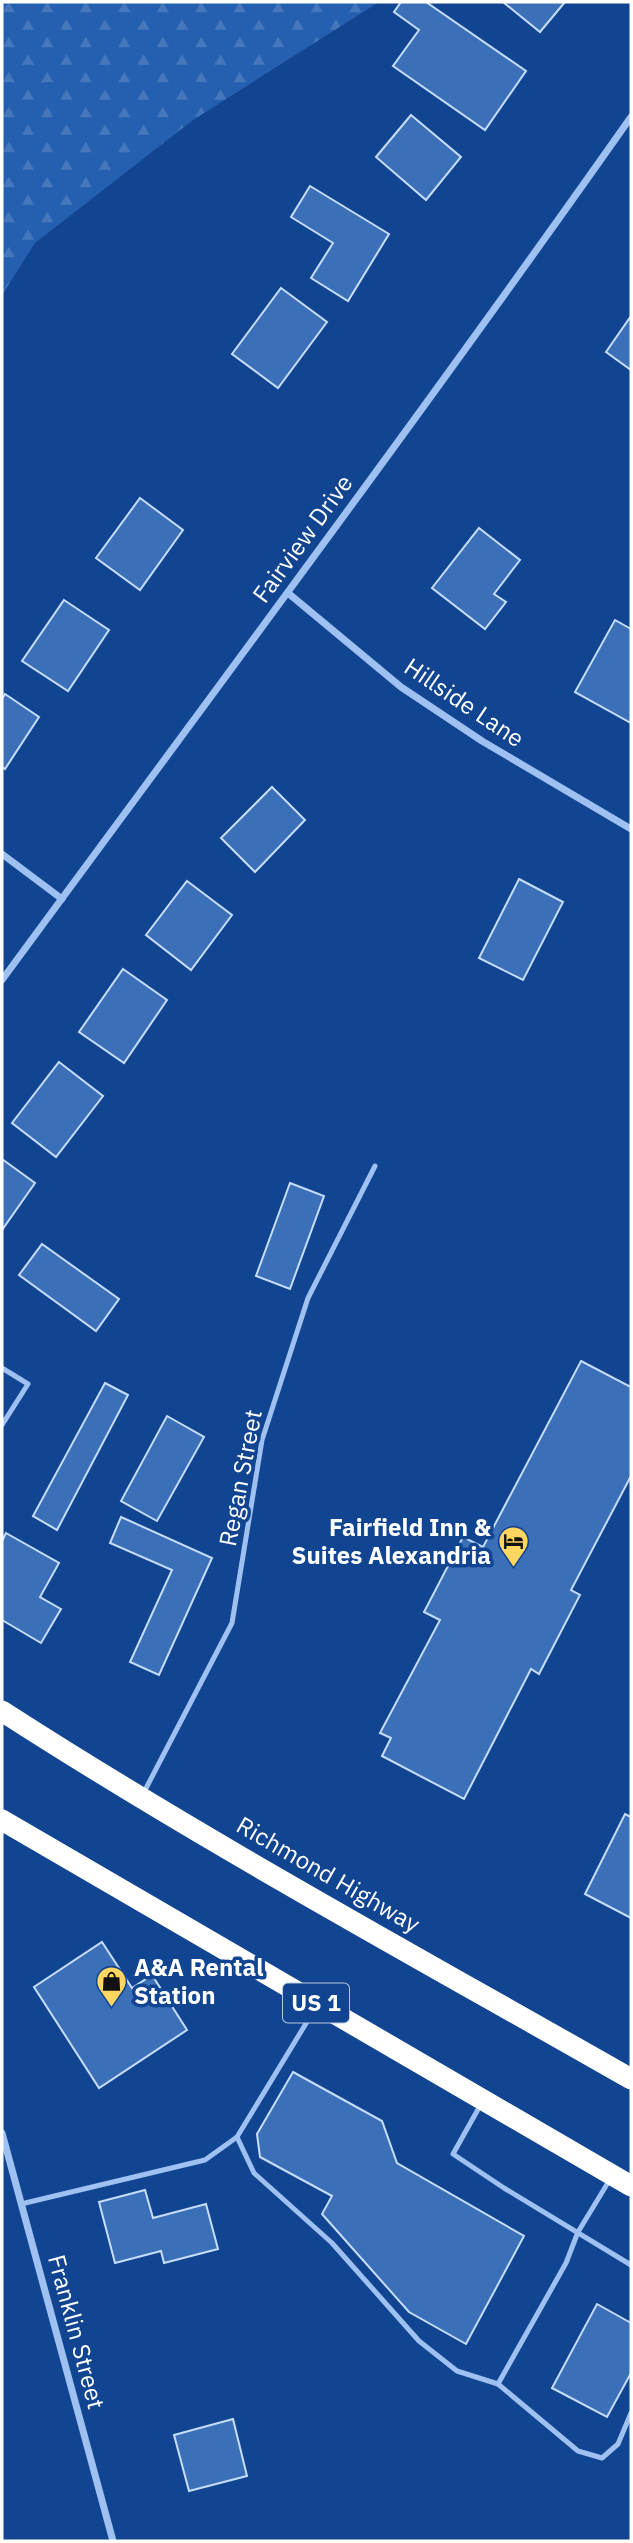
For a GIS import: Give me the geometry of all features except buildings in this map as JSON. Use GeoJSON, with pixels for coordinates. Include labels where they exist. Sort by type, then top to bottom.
{"type":"FeatureCollection","features":[{"type":"Feature","properties":{"kind":"highway","name":"Richmond Highway"},"geometry":{"type":"LineString","coordinates":[[2,1711],[61,1750],[269,1872],[631,2079]]}},
{"type":"Feature","properties":{"kind":"highway","name":"US 1"},"geometry":{"type":"LineString","coordinates":[[2,1820],[631,2186]]}},
{"type":"Feature","properties":{"kind":"street","name":"Fairview Drive"},"geometry":{"type":"LineString","coordinates":[[2,980],[510,289],[631,117]]}},
{"type":"Feature","properties":{"kind":"street","name":"Hillside Lane"},"geometry":{"type":"LineString","coordinates":[[288,593],[401,687],[482,741],[631,829]]}},
{"type":"Feature","properties":{"kind":"street"},"geometry":{"type":"LineString","coordinates":[[2,854],[62,899]]}},
{"type":"Feature","properties":{"kind":"street","name":"Franklin Street"},"geometry":{"type":"LineString","coordinates":[[2,2133],[113,2541]]}},
{"type":"Feature","properties":{"kind":"lane","name":"Regan Street"},"geometry":{"type":"LineString","coordinates":[[142,1796],[232,1623],[267,1427],[308,1298],[375,1166]]}},
{"type":"Feature","properties":{"kind":"lane"},"geometry":{"type":"LineString","coordinates":[[2,1368],[27,1384],[2,1424]]}},
{"type":"Feature","properties":{"kind":"lane"},"geometry":{"type":"LineString","coordinates":[[21,2204],[205,2160],[237,2137],[317,2004]]}},
{"type":"Feature","properties":{"kind":"lane"},"geometry":{"type":"LineString","coordinates":[[483,2100],[453,2154],[504,2189],[631,2265]]}},
{"type":"Feature","properties":{"kind":"lane"},"geometry":{"type":"LineString","coordinates":[[237,2137],[254,2173],[332,2243],[419,2341],[457,2371],[498,2384],[578,2451],[602,2458],[618,2444],[631,2413]]}},
{"type":"Feature","properties":{"kind":"lane"},"geometry":{"type":"LineString","coordinates":[[498,2384],[566,2263],[578,2232],[612,2175]]}},
{"type":"Feature","properties":{"kind":"green space"},"geometry":{"type":"Polygon","coordinates":[[[2,2],[379,2],[193,120],[35,243],[2,295],[2,2]]]}},
{"type":"Feature","properties":{"kind":"place","name":"Fairfield Inn & Suites Alexandria"},"geometry":{"type":"Point","coordinates":[514,1569]}},
{"type":"Feature","properties":{"kind":"place","name":"A&A Rental Station"},"geometry":{"type":"Point","coordinates":[111,2009]}}]}
